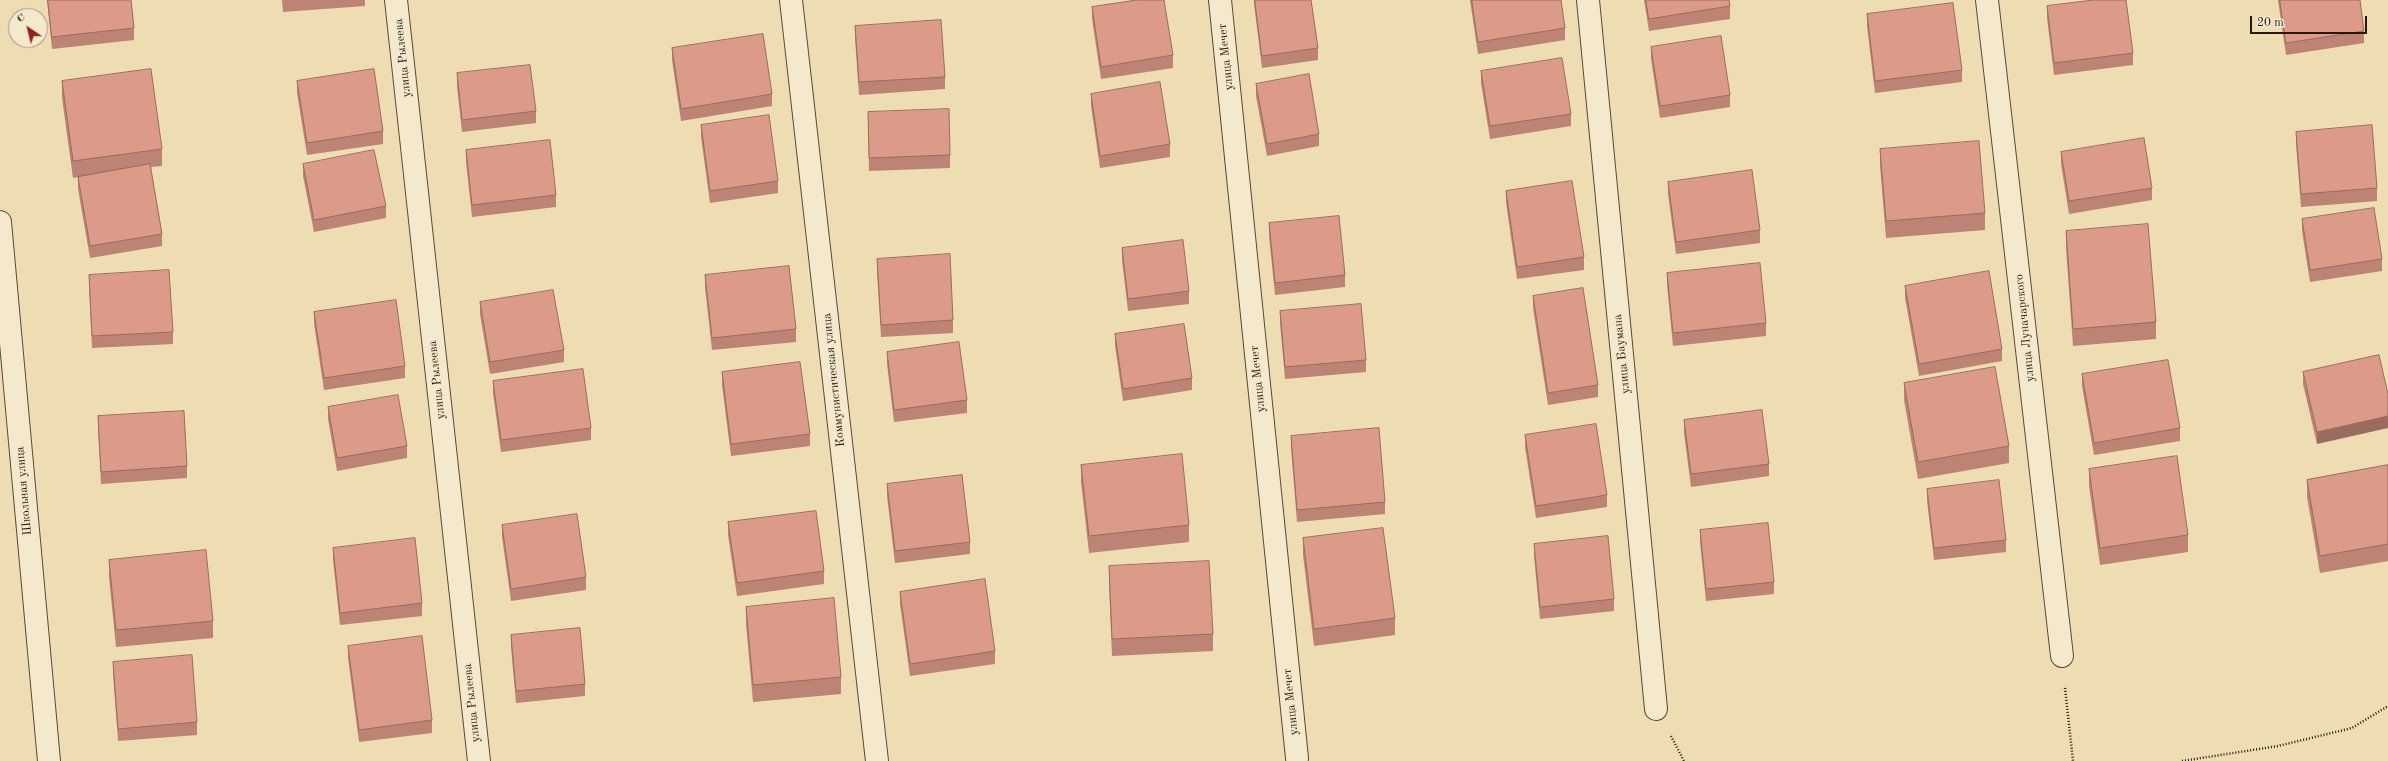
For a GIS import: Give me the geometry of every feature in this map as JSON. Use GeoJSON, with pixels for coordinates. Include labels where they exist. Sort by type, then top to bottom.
{"type":"FeatureCollection","features":[{"type":"Feature","properties":{"kind":"street","name":"улица Рылеева"},"geometry":{"type":"LineString","coordinates":[[396,0],[479,761]]}},
{"type":"Feature","properties":{"kind":"street","name":"Коммунистическая улица"},"geometry":{"type":"LineString","coordinates":[[791,0],[877,761]]}},
{"type":"Feature","properties":{"kind":"street","name":"улица Мечет"},"geometry":{"type":"LineString","coordinates":[[1220,0],[1297,758]]}},
{"type":"Feature","properties":{"kind":"street","name":"улица Баумана"},"geometry":{"type":"LineString","coordinates":[[1588,0],[1656,709]]}},
{"type":"Feature","properties":{"kind":"street","name":"улица Луначарского"},"geometry":{"type":"LineString","coordinates":[[1987,0],[2062,656]]}},
{"type":"Feature","properties":{"kind":"street","name":"Школьная улица"},"geometry":{"type":"LineString","coordinates":[[0,222],[49,761]]}},
{"type":"Feature","properties":{"kind":"path"},"geometry":{"type":"LineString","coordinates":[[2062,656],[2072,761]]}},
{"type":"Feature","properties":{"kind":"path"},"geometry":{"type":"LineString","coordinates":[[2182,761],[2278,746],[2352,728],[2388,706]]}},
{"type":"Feature","properties":{"kind":"building"},"geometry":{"type":"Polygon","coordinates":[[[48,0],[131,0],[134,28],[52,37],[48,0]]]}},
{"type":"Feature","properties":{"kind":"building"},"geometry":{"type":"Polygon","coordinates":[[[1137,0],[1164,0],[1173,55],[1101,67],[1092,7],[1137,0]]]}},
{"type":"Feature","properties":{"kind":"building"},"geometry":{"type":"Polygon","coordinates":[[[1255,0],[1311,0],[1318,48],[1262,56],[1255,0]]]}},
{"type":"Feature","properties":{"kind":"building"},"geometry":{"type":"Polygon","coordinates":[[[1472,0],[1561,0],[1565,28],[1478,42],[1472,0]]]}},
{"type":"Feature","properties":{"kind":"building"},"geometry":{"type":"Polygon","coordinates":[[[1646,0],[1729,0],[1730,6],[1649,19],[1646,0]]]}},
{"type":"Feature","properties":{"kind":"building"},"geometry":{"type":"Polygon","coordinates":[[[2094,0],[2126,0],[2133,53],[2054,63],[2047,6],[2094,0]]]}},
{"type":"Feature","properties":{"kind":"building"},"geometry":{"type":"Polygon","coordinates":[[[2280,0],[2360,0],[2364,31],[2286,43],[2280,0]]]}},
{"type":"Feature","properties":{"kind":"building"},"geometry":{"type":"Polygon","coordinates":[[[1953,3],[1962,70],[1875,81],[1867,14],[1953,3]]]}},
{"type":"Feature","properties":{"kind":"building"},"geometry":{"type":"Polygon","coordinates":[[[941,20],[945,77],[859,82],[855,26],[941,20]]]}},
{"type":"Feature","properties":{"kind":"building"},"geometry":{"type":"Polygon","coordinates":[[[763,34],[772,94],[681,109],[672,48],[763,34]]]}},
{"type":"Feature","properties":{"kind":"building"},"geometry":{"type":"Polygon","coordinates":[[[1721,36],[1730,95],[1660,106],[1651,47],[1721,36]]]}},
{"type":"Feature","properties":{"kind":"building"},"geometry":{"type":"Polygon","coordinates":[[[1562,58],[1571,114],[1490,126],[1481,71],[1562,58]]]}},
{"type":"Feature","properties":{"kind":"building"},"geometry":{"type":"Polygon","coordinates":[[[530,65],[536,111],[462,120],[457,73],[530,65]]]}},
{"type":"Feature","properties":{"kind":"building"},"geometry":{"type":"Polygon","coordinates":[[[151,69],[162,149],[73,161],[62,81],[151,69]]]}},
{"type":"Feature","properties":{"kind":"building"},"geometry":{"type":"Polygon","coordinates":[[[374,69],[383,131],[307,143],[297,81],[374,69]]]}},
{"type":"Feature","properties":{"kind":"building"},"geometry":{"type":"Polygon","coordinates":[[[1309,74],[1319,134],[1267,144],[1256,84],[1309,74]]]}},
{"type":"Feature","properties":{"kind":"building"},"geometry":{"type":"Polygon","coordinates":[[[1160,82],[1170,144],[1100,156],[1091,94],[1160,82]]]}},
{"type":"Feature","properties":{"kind":"building"},"geometry":{"type":"Polygon","coordinates":[[[949,109],[950,155],[869,158],[868,112],[949,109]]]}},
{"type":"Feature","properties":{"kind":"building"},"geometry":{"type":"Polygon","coordinates":[[[769,115],[778,181],[710,191],[701,125],[769,115]]]}},
{"type":"Feature","properties":{"kind":"building"},"geometry":{"type":"Polygon","coordinates":[[[2372,125],[2377,188],[2301,194],[2296,132],[2372,125]]]}},
{"type":"Feature","properties":{"kind":"building"},"geometry":{"type":"Polygon","coordinates":[[[2144,138],[2152,188],[2069,201],[2061,152],[2144,138]]]}},
{"type":"Feature","properties":{"kind":"building"},"geometry":{"type":"Polygon","coordinates":[[[550,140],[556,195],[472,205],[466,150],[550,140]]]}},
{"type":"Feature","properties":{"kind":"building"},"geometry":{"type":"Polygon","coordinates":[[[1979,141],[1985,213],[1886,221],[1880,149],[1979,141]]]}},
{"type":"Feature","properties":{"kind":"building"},"geometry":{"type":"Polygon","coordinates":[[[374,150],[386,206],[314,220],[303,164],[374,150]]]}},
{"type":"Feature","properties":{"kind":"building"},"geometry":{"type":"Polygon","coordinates":[[[150,164],[162,234],[90,246],[78,177],[150,164]]]}},
{"type":"Feature","properties":{"kind":"building"},"geometry":{"type":"Polygon","coordinates":[[[1752,170],[1760,230],[1676,242],[1668,182],[1752,170]]]}},
{"type":"Feature","properties":{"kind":"building"},"geometry":{"type":"Polygon","coordinates":[[[1572,181],[1584,257],[1517,267],[1506,191],[1572,181]]]}},
{"type":"Feature","properties":{"kind":"building"},"geometry":{"type":"Polygon","coordinates":[[[2374,208],[2382,259],[2310,270],[2302,219],[2374,208]]]}},
{"type":"Feature","properties":{"kind":"building"},"geometry":{"type":"Polygon","coordinates":[[[1339,216],[1345,275],[1275,283],[1269,223],[1339,216]]]}},
{"type":"Feature","properties":{"kind":"building"},"geometry":{"type":"Polygon","coordinates":[[[2148,224],[2156,322],[2073,329],[2066,231],[2148,224]]]}},
{"type":"Feature","properties":{"kind":"building"},"geometry":{"type":"Polygon","coordinates":[[[1183,240],[1189,291],[1128,299],[1122,248],[1183,240]]]}},
{"type":"Feature","properties":{"kind":"building"},"geometry":{"type":"Polygon","coordinates":[[[950,254],[953,320],[881,325],[877,259],[950,254]]]}},
{"type":"Feature","properties":{"kind":"building"},"geometry":{"type":"Polygon","coordinates":[[[1760,263],[1766,323],[1673,333],[1667,273],[1760,263]]]}},
{"type":"Feature","properties":{"kind":"building"},"geometry":{"type":"Polygon","coordinates":[[[789,266],[796,329],[712,338],[705,275],[789,266]]]}},
{"type":"Feature","properties":{"kind":"building"},"geometry":{"type":"Polygon","coordinates":[[[169,270],[173,332],[92,336],[89,275],[169,270]]]}},
{"type":"Feature","properties":{"kind":"building"},"geometry":{"type":"Polygon","coordinates":[[[1989,271],[2002,349],[1919,364],[1905,286],[1989,271]]]}},
{"type":"Feature","properties":{"kind":"building"},"geometry":{"type":"Polygon","coordinates":[[[1583,288],[1598,385],[1548,393],[1533,296],[1583,288]]]}},
{"type":"Feature","properties":{"kind":"building"},"geometry":{"type":"Polygon","coordinates":[[[553,290],[564,350],[490,362],[480,302],[553,290]]]}},
{"type":"Feature","properties":{"kind":"building"},"geometry":{"type":"Polygon","coordinates":[[[396,300],[405,366],[324,378],[314,312],[396,300]]]}},
{"type":"Feature","properties":{"kind":"building"},"geometry":{"type":"Polygon","coordinates":[[[1361,304],[1366,360],[1285,367],[1280,311],[1361,304]]]}},
{"type":"Feature","properties":{"kind":"building"},"geometry":{"type":"Polygon","coordinates":[[[1184,324],[1192,378],[1123,389],[1115,334],[1184,324]]]}},
{"type":"Feature","properties":{"kind":"building"},"geometry":{"type":"Polygon","coordinates":[[[959,342],[967,400],[894,410],[887,352],[959,342]]]}},
{"type":"Feature","properties":{"kind":"building"},"geometry":{"type":"Polygon","coordinates":[[[2379,355],[2388,394],[2388,416],[2317,432],[2303,372],[2379,355]]]}},
{"type":"Feature","properties":{"kind":"building"},"geometry":{"type":"Polygon","coordinates":[[[2168,360],[2180,428],[2094,443],[2082,374],[2168,360]]]}},
{"type":"Feature","properties":{"kind":"building"},"geometry":{"type":"Polygon","coordinates":[[[800,362],[810,434],[731,444],[722,372],[800,362]]]}},
{"type":"Feature","properties":{"kind":"building"},"geometry":{"type":"Polygon","coordinates":[[[1995,367],[2009,446],[1918,462],[1904,383],[1995,367]]]}},
{"type":"Feature","properties":{"kind":"building"},"geometry":{"type":"Polygon","coordinates":[[[583,369],[591,428],[501,440],[493,381],[583,369]]]}},
{"type":"Feature","properties":{"kind":"building"},"geometry":{"type":"Polygon","coordinates":[[[398,395],[407,446],[337,458],[328,407],[398,395]]]}},
{"type":"Feature","properties":{"kind":"building"},"geometry":{"type":"Polygon","coordinates":[[[1762,410],[1769,464],[1691,474],[1684,420],[1762,410]]]}},
{"type":"Feature","properties":{"kind":"building"},"geometry":{"type":"Polygon","coordinates":[[[184,411],[187,466],[101,472],[98,416],[184,411]]]}},
{"type":"Feature","properties":{"kind":"building"},"geometry":{"type":"Polygon","coordinates":[[[1596,424],[1607,495],[1536,506],[1525,435],[1596,424]]]}},
{"type":"Feature","properties":{"kind":"building"},"geometry":{"type":"Polygon","coordinates":[[[1379,428],[1385,502],[1297,510],[1291,436],[1379,428]]]}},
{"type":"Feature","properties":{"kind":"building"},"geometry":{"type":"Polygon","coordinates":[[[1182,454],[1189,525],[1089,536],[1081,465],[1182,454]]]}},
{"type":"Feature","properties":{"kind":"building"},"geometry":{"type":"Polygon","coordinates":[[[2177,456],[2188,535],[2100,548],[2089,469],[2177,456]]]}},
{"type":"Feature","properties":{"kind":"building"},"geometry":{"type":"Polygon","coordinates":[[[2388,465],[2388,544],[2320,556],[2307,480],[2388,465]]]}},
{"type":"Feature","properties":{"kind":"building"},"geometry":{"type":"Polygon","coordinates":[[[962,475],[970,542],[895,551],[887,484],[962,475]]]}},
{"type":"Feature","properties":{"kind":"building"},"geometry":{"type":"Polygon","coordinates":[[[1999,480],[2006,540],[1934,548],[1927,489],[1999,480]]]}},
{"type":"Feature","properties":{"kind":"building"},"geometry":{"type":"Polygon","coordinates":[[[816,511],[824,571],[737,583],[728,522],[816,511]]]}},
{"type":"Feature","properties":{"kind":"building"},"geometry":{"type":"Polygon","coordinates":[[[577,514],[586,577],[511,589],[502,525],[577,514]]]}},
{"type":"Feature","properties":{"kind":"building"},"geometry":{"type":"Polygon","coordinates":[[[1768,523],[1774,582],[1706,589],[1700,530],[1768,523]]]}},
{"type":"Feature","properties":{"kind":"building"},"geometry":{"type":"Polygon","coordinates":[[[1383,528],[1395,618],[1314,629],[1303,538],[1383,528]]]}},
{"type":"Feature","properties":{"kind":"building"},"geometry":{"type":"Polygon","coordinates":[[[1608,536],[1614,599],[1540,607],[1534,544],[1608,536]]]}},
{"type":"Feature","properties":{"kind":"building"},"geometry":{"type":"Polygon","coordinates":[[[415,538],[422,603],[340,613],[333,548],[415,538]]]}},
{"type":"Feature","properties":{"kind":"building"},"geometry":{"type":"Polygon","coordinates":[[[206,550],[213,621],[116,630],[109,560],[206,550]]]}},
{"type":"Feature","properties":{"kind":"building"},"geometry":{"type":"Polygon","coordinates":[[[1209,561],[1213,634],[1112,639],[1109,566],[1209,561]]]}},
{"type":"Feature","properties":{"kind":"building"},"geometry":{"type":"Polygon","coordinates":[[[985,579],[995,651],[910,664],[900,592],[985,579]]]}},
{"type":"Feature","properties":{"kind":"building"},"geometry":{"type":"Polygon","coordinates":[[[834,598],[841,677],[753,685],[746,607],[834,598]]]}},
{"type":"Feature","properties":{"kind":"building"},"geometry":{"type":"Polygon","coordinates":[[[580,628],[585,684],[516,691],[511,635],[580,628]]]}},
{"type":"Feature","properties":{"kind":"building"},"geometry":{"type":"Polygon","coordinates":[[[422,636],[432,720],[359,730],[348,646],[422,636]]]}},
{"type":"Feature","properties":{"kind":"building"},"geometry":{"type":"Polygon","coordinates":[[[192,655],[197,722],[118,729],[113,662],[192,655]]]}}]}
